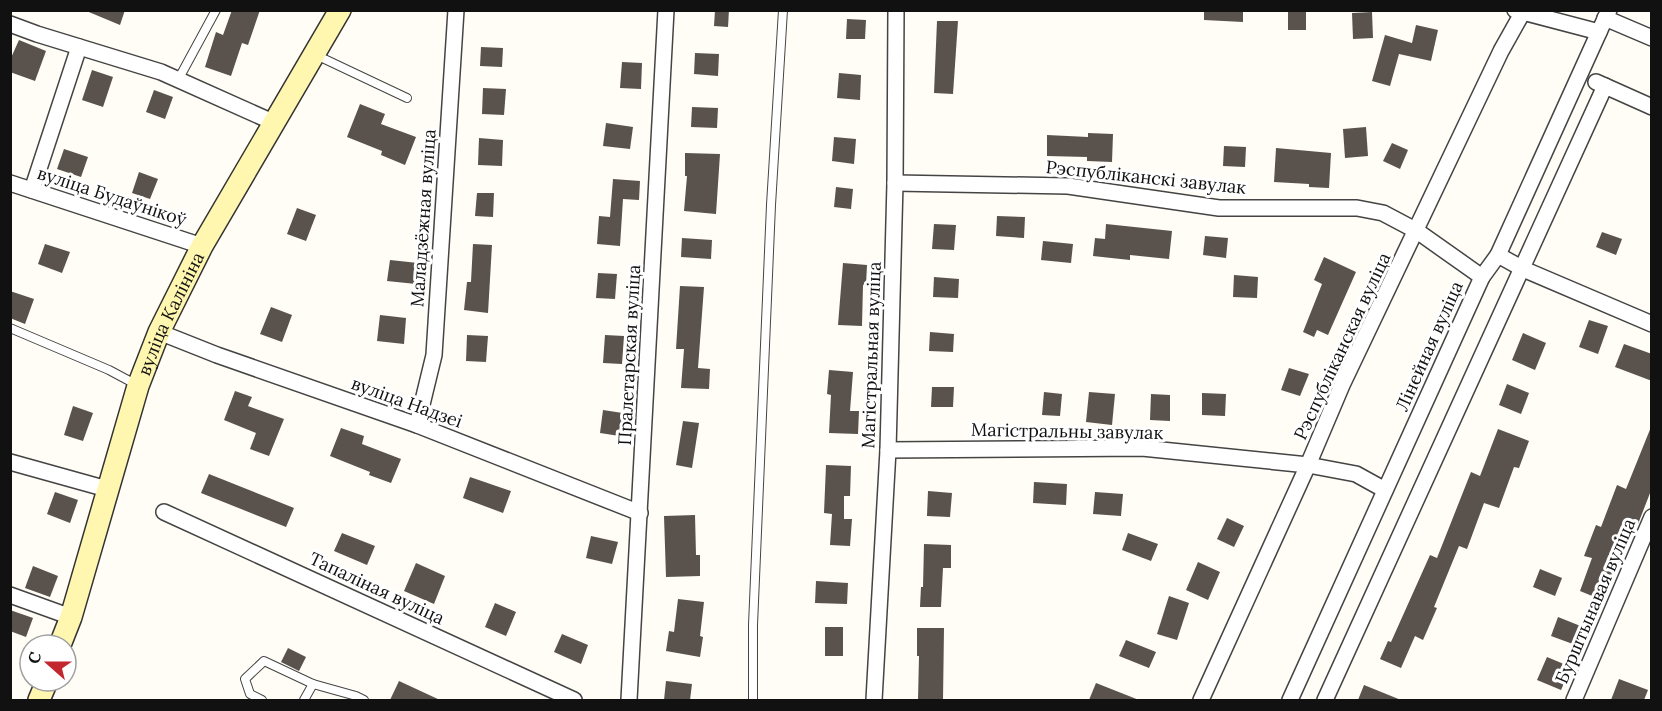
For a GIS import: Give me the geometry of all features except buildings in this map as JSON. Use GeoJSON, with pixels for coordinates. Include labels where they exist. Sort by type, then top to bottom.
{"type":"FeatureCollection","features":[{"type":"Feature","properties":{"kind":"main road","name":"вуліца Калініна"},"geometry":{"type":"LineString","coordinates":[[65,633],[138,386],[159,332],[202,246],[340,10]]}},
{"type":"Feature","properties":{"kind":"street","name":"Маладзёжная вуліца"},"geometry":{"type":"LineString","coordinates":[[417,425],[434,355],[456,10]]}},
{"type":"Feature","properties":{"kind":"street","name":"Пралетарская вуліца"},"geometry":{"type":"LineString","coordinates":[[629,700],[666,10]]}},
{"type":"Feature","properties":{"kind":"street","name":"Магістральная вуліца"},"geometry":{"type":"LineString","coordinates":[[874,700],[888,450],[897,10]]}},
{"type":"Feature","properties":{"kind":"street"},"geometry":{"type":"LineString","coordinates":[[1521,11],[1604,20],[1652,38]]}},
{"type":"Feature","properties":{"kind":"street","name":"Рэспубліканская вуліца"},"geometry":{"type":"LineString","coordinates":[[1201,700],[1342,385],[1521,11]]}},
{"type":"Feature","properties":{"kind":"street","name":"Лінейная вуліца"},"geometry":{"type":"LineString","coordinates":[[1290,700],[1482,277],[1498,255],[1604,20]]}},
{"type":"Feature","properties":{"kind":"street"},"geometry":{"type":"LineString","coordinates":[[10,24],[161,72],[274,123]]}},
{"type":"Feature","properties":{"kind":"street"},"geometry":{"type":"LineString","coordinates":[[32,190],[79,47]]}},
{"type":"Feature","properties":{"kind":"street"},"geometry":{"type":"LineString","coordinates":[[1325,700],[1523,269],[1600,84],[1652,107]]}},
{"type":"Feature","properties":{"kind":"street","name":"вуліца Будаўнікоў"},"geometry":{"type":"LineString","coordinates":[[10,183],[202,246]]}},
{"type":"Feature","properties":{"kind":"street","name":"Рэспубліканскі завулак"},"geometry":{"type":"LineString","coordinates":[[895,183],[1068,186],[1218,208],[1357,208],[1383,213],[1417,231],[1482,277]]}},
{"type":"Feature","properties":{"kind":"street"},"geometry":{"type":"LineString","coordinates":[[1498,255],[1523,269],[1652,324]]}},
{"type":"Feature","properties":{"kind":"street","name":"вуліца Надзеі"},"geometry":{"type":"LineString","coordinates":[[159,332],[217,355],[417,425],[640,513]]}},
{"type":"Feature","properties":{"kind":"street","name":"Магістральны завулак"},"geometry":{"type":"LineString","coordinates":[[888,450],[1142,448],[1308,465],[1356,474],[1385,490]]}},
{"type":"Feature","properties":{"kind":"street"},"geometry":{"type":"LineString","coordinates":[[10,462],[107,489]]}},
{"type":"Feature","properties":{"kind":"street","name":"Тапаліная вуліца"},"geometry":{"type":"LineString","coordinates":[[164,512],[574,700]]}},
{"type":"Feature","properties":{"kind":"street","name":"Бурштынавая вуліца"},"geometry":{"type":"LineString","coordinates":[[1574,700],[1652,517]]}},
{"type":"Feature","properties":{"kind":"street"},"geometry":{"type":"LineString","coordinates":[[10,595],[71,617]]}},
{"type":"Feature","properties":{"kind":"lane"},"geometry":{"type":"LineString","coordinates":[[178,80],[216,10]]}},
{"type":"Feature","properties":{"kind":"lane"},"geometry":{"type":"LineString","coordinates":[[753,700],[753,625],[771,205],[783,10]]}},
{"type":"Feature","properties":{"kind":"lane"},"geometry":{"type":"LineString","coordinates":[[314,54],[407,98]]}},
{"type":"Feature","properties":{"kind":"lane"},"geometry":{"type":"LineString","coordinates":[[10,328],[109,370],[138,386]]}},
{"type":"Feature","properties":{"kind":"lane"},"geometry":{"type":"LineString","coordinates":[[262,700],[250,694],[245,680],[264,661],[313,684],[363,700]]}},
{"type":"Feature","properties":{"kind":"lane"},"geometry":{"type":"LineString","coordinates":[[304,700],[313,684]]}}]}
